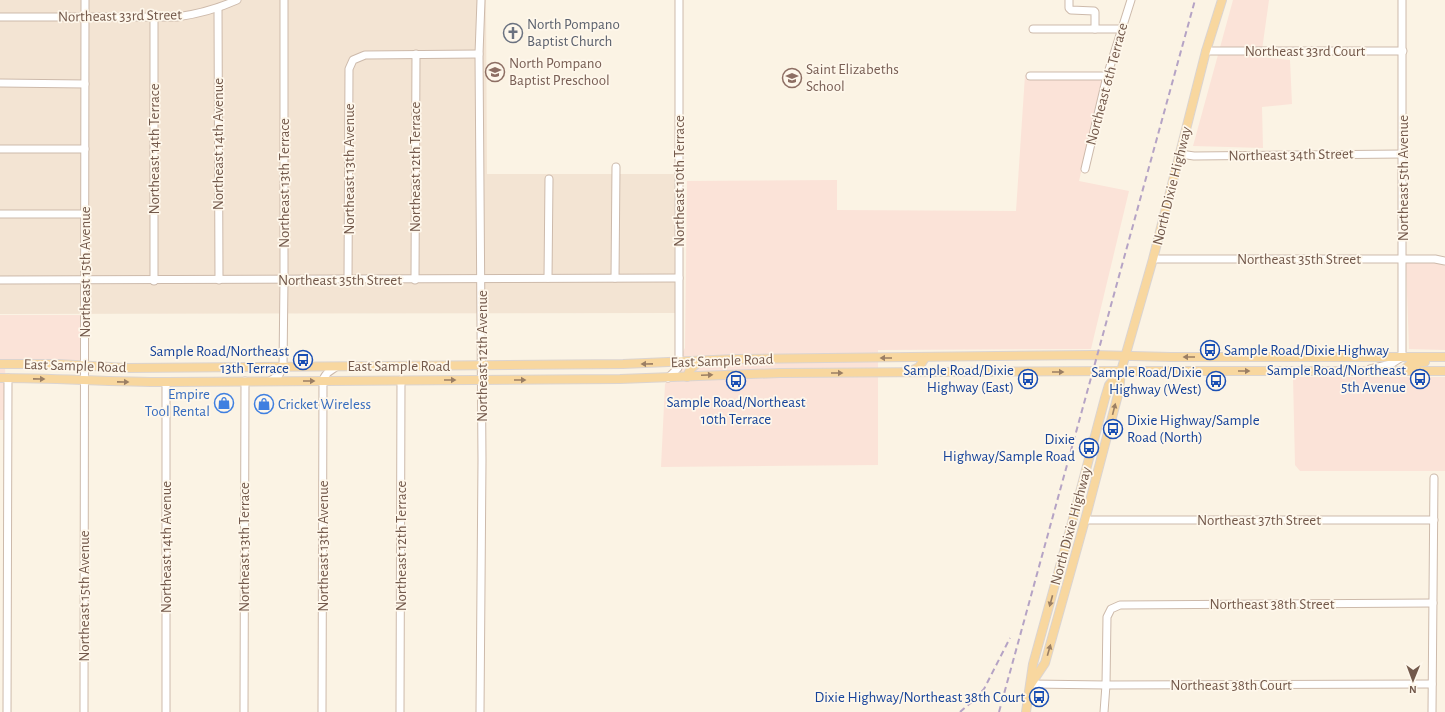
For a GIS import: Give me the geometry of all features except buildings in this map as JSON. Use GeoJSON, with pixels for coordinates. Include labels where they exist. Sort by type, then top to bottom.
{"type":"FeatureCollection","features":[{"type":"Feature","properties":{"kind":"main road","name":"North Dixie Highway"},"geometry":{"type":"LineString","coordinates":[[1031,684],[1045,663],[1085,520],[1119,391],[1121,371],[1153,259],[1206,51],[1222,0]]}},
{"type":"Feature","properties":{"kind":"main road","name":"East Sample Road"},"geometry":{"type":"LineString","coordinates":[[0,364],[58,364],[127,368],[481,366],[680,362],[736,359],[1125,356],[1402,357],[1445,359]]}},
{"type":"Feature","properties":{"kind":"main road"},"geometry":{"type":"LineString","coordinates":[[907,373],[919,367],[925,358]]}},
{"type":"Feature","properties":{"kind":"main road"},"geometry":{"type":"LineString","coordinates":[[1403,371],[1410,364],[1440,362],[1445,359]]}},
{"type":"Feature","properties":{"kind":"main road"},"geometry":{"type":"LineString","coordinates":[[687,377],[688,372],[692,367],[700,361]]}},
{"type":"Feature","properties":{"kind":"main road","name":"North Dixie Highway"},"geometry":{"type":"LineString","coordinates":[[1026,712],[1033,664],[1105,398],[1109,385],[1121,371]]}},
{"type":"Feature","properties":{"kind":"main road","name":"East Sample Road"},"geometry":{"type":"LineString","coordinates":[[4,378],[166,382],[668,378],[745,374],[1121,371],[1445,371]]}},
{"type":"Feature","properties":{"kind":"street","name":"Northeast 15th Avenue"},"geometry":{"type":"LineString","coordinates":[[84,712],[85,0]]}},
{"type":"Feature","properties":{"kind":"street","name":"Northeast 33rd Street"},"geometry":{"type":"LineString","coordinates":[[0,17],[177,17],[197,14],[218,8],[237,0]]}},
{"type":"Feature","properties":{"kind":"street","name":"Northeast 13th Terrace"},"geometry":{"type":"LineString","coordinates":[[282,367],[284,280],[284,0]]}},
{"type":"Feature","properties":{"kind":"street","name":"Northeast 12th Avenue"},"geometry":{"type":"LineString","coordinates":[[480,712],[482,279],[479,54],[481,0]]}},
{"type":"Feature","properties":{"kind":"street","name":"Northeast 10th Terrace"},"geometry":{"type":"LineString","coordinates":[[679,0],[680,362]]}},
{"type":"Feature","properties":{"kind":"street"},"geometry":{"type":"LineString","coordinates":[[1069,0],[1069,8],[1071,10],[1094,10],[1095,29]]}},
{"type":"Feature","properties":{"kind":"street","name":"Northeast 6th Terrace"},"geometry":{"type":"LineString","coordinates":[[1085,169],[1107,76],[1131,0]]}},
{"type":"Feature","properties":{"kind":"street","name":"Northeast 5th Avenue"},"geometry":{"type":"LineString","coordinates":[[1402,0],[1402,357]]}},
{"type":"Feature","properties":{"kind":"street","name":"Northeast 14th Avenue"},"geometry":{"type":"LineString","coordinates":[[218,8],[219,280]]}},
{"type":"Feature","properties":{"kind":"street","name":"Northeast 14th Terrace"},"geometry":{"type":"LineString","coordinates":[[154,17],[154,281]]}},
{"type":"Feature","properties":{"kind":"street"},"geometry":{"type":"LineString","coordinates":[[1033,29],[1122,29]]}},
{"type":"Feature","properties":{"kind":"street","name":"Northeast 33rd Court"},"geometry":{"type":"LineString","coordinates":[[1206,51],[1403,51]]}},
{"type":"Feature","properties":{"kind":"street"},"geometry":{"type":"LineString","coordinates":[[416,54],[479,54]]}},
{"type":"Feature","properties":{"kind":"street","name":"Northeast 13th Avenue"},"geometry":{"type":"LineString","coordinates":[[348,280],[349,69],[353,60],[365,55],[416,54]]}},
{"type":"Feature","properties":{"kind":"street","name":"Northeast 12th Terrace"},"geometry":{"type":"LineString","coordinates":[[416,54],[416,280]]}},
{"type":"Feature","properties":{"kind":"street"},"geometry":{"type":"LineString","coordinates":[[1030,76],[1107,76]]}},
{"type":"Feature","properties":{"kind":"street"},"geometry":{"type":"LineString","coordinates":[[0,83],[85,84]]}},
{"type":"Feature","properties":{"kind":"street"},"geometry":{"type":"LineString","coordinates":[[0,149],[85,149]]}},
{"type":"Feature","properties":{"kind":"street","name":"Northeast 34th Street"},"geometry":{"type":"LineString","coordinates":[[1180,154],[1194,156],[1403,154]]}},
{"type":"Feature","properties":{"kind":"street"},"geometry":{"type":"LineString","coordinates":[[615,278],[616,167]]}},
{"type":"Feature","properties":{"kind":"street"},"geometry":{"type":"LineString","coordinates":[[548,278],[549,179]]}},
{"type":"Feature","properties":{"kind":"street"},"geometry":{"type":"LineString","coordinates":[[0,214],[85,214]]}},
{"type":"Feature","properties":{"kind":"street","name":"Northeast 35th Street"},"geometry":{"type":"LineString","coordinates":[[1153,259],[1435,259],[1445,261]]}},
{"type":"Feature","properties":{"kind":"street","name":"Northeast 35th Street"},"geometry":{"type":"LineString","coordinates":[[0,280],[154,281],[679,278]]}},
{"type":"Feature","properties":{"kind":"street"},"geometry":{"type":"LineString","coordinates":[[1365,371],[1391,364],[1402,357]]}},
{"type":"Feature","properties":{"kind":"street"},"geometry":{"type":"LineString","coordinates":[[668,378],[675,371],[680,362]]}},
{"type":"Feature","properties":{"kind":"street"},"geometry":{"type":"LineString","coordinates":[[270,381],[279,375],[282,367]]}},
{"type":"Feature","properties":{"kind":"street"},"geometry":{"type":"LineString","coordinates":[[323,381],[327,373],[336,367]]}},
{"type":"Feature","properties":{"kind":"street"},"geometry":{"type":"LineString","coordinates":[[4,378],[7,712]]}},
{"type":"Feature","properties":{"kind":"street","name":"Northeast 12th Terrace"},"geometry":{"type":"LineString","coordinates":[[400,712],[401,380]]}},
{"type":"Feature","properties":{"kind":"street","name":"Northeast 13th Terrace"},"geometry":{"type":"LineString","coordinates":[[244,712],[245,381]]}},
{"type":"Feature","properties":{"kind":"street","name":"Northeast 13th Avenue"},"geometry":{"type":"LineString","coordinates":[[322,712],[323,381]]}},
{"type":"Feature","properties":{"kind":"street","name":"Northeast 14th Avenue"},"geometry":{"type":"LineString","coordinates":[[166,382],[166,712]]}},
{"type":"Feature","properties":{"kind":"street"},"geometry":{"type":"LineString","coordinates":[[1432,712],[1434,478]]}},
{"type":"Feature","properties":{"kind":"street","name":"Northeast 37th Street"},"geometry":{"type":"LineString","coordinates":[[1085,520],[1434,520]]}},
{"type":"Feature","properties":{"kind":"street","name":"Northeast 38th Street"},"geometry":{"type":"LineString","coordinates":[[1106,685],[1107,617],[1111,609],[1120,605],[1433,603]]}},
{"type":"Feature","properties":{"kind":"street","name":"Northeast 38th Court"},"geometry":{"type":"LineString","coordinates":[[1031,684],[1432,684]]}},
{"type":"Feature","properties":{"kind":"street"},"geometry":{"type":"LineString","coordinates":[[1104,712],[1106,685]]}},
{"type":"Feature","properties":{"kind":"shaded area"},"geometry":{"type":"Polygon","coordinates":[[[0,0],[486,0],[487,174],[674,174],[675,313],[0,314],[0,0]]]}},
{"type":"Feature","properties":{"kind":"shaded area"},"geometry":{"type":"Polygon","coordinates":[[[1233,0],[1269,0],[1261,57],[1290,60],[1292,104],[1262,107],[1263,148],[1193,146],[1233,0]]]}},
{"type":"Feature","properties":{"kind":"shaded area"},"geometry":{"type":"Polygon","coordinates":[[[1025,75],[1103,80],[1079,181],[1129,191],[1091,349],[878,350],[878,465],[661,467],[665,384],[685,348],[687,181],[837,180],[837,210],[1016,211],[1025,75]]]}},
{"type":"Feature","properties":{"kind":"shaded area"},"geometry":{"type":"Polygon","coordinates":[[[1406,263],[1440,263],[1445,266],[1445,350],[1409,349],[1406,263]]]}},
{"type":"Feature","properties":{"kind":"shaded area"},"geometry":{"type":"Polygon","coordinates":[[[0,315],[83,315],[81,363],[5,360],[6,420],[0,420],[0,315]]]}},
{"type":"Feature","properties":{"kind":"shaded area"},"geometry":{"type":"Polygon","coordinates":[[[1293,377],[1445,377],[1445,471],[1300,471],[1295,465],[1293,377]]]}},
{"type":"Feature","properties":{"kind":"railway"},"geometry":{"type":"LineString","coordinates":[[999,712],[1195,0]]}},
{"type":"Feature","properties":{"kind":"railway"},"geometry":{"type":"LineString","coordinates":[[960,712],[984,689],[1010,638]]}},
{"type":"Feature","properties":{"kind":"place","name":"North Pompano Baptist Church"},"geometry":{"type":"Point","coordinates":[513,33]}},
{"type":"Feature","properties":{"kind":"place","name":"North Pompano Baptist Preschool"},"geometry":{"type":"Point","coordinates":[495,72]}},
{"type":"Feature","properties":{"kind":"place","name":"Saint Elizabeths School"},"geometry":{"type":"Point","coordinates":[792,78]}},
{"type":"Feature","properties":{"kind":"place","name":"Sample Road/Dixie Highway"},"geometry":{"type":"Point","coordinates":[1210,350]}},
{"type":"Feature","properties":{"kind":"place","name":"Sample Road/Northeast 13th Terrace"},"geometry":{"type":"Point","coordinates":[303,360]}},
{"type":"Feature","properties":{"kind":"place","name":"Sample Road/Dixie Highway (East)"},"geometry":{"type":"Point","coordinates":[1028,379]}},
{"type":"Feature","properties":{"kind":"place","name":"Sample Road/Northeast 5th Avenue"},"geometry":{"type":"Point","coordinates":[1420,379]}},
{"type":"Feature","properties":{"kind":"place","name":"Sample Road/Northeast 10th Terrace"},"geometry":{"type":"Point","coordinates":[736,381]}},
{"type":"Feature","properties":{"kind":"place","name":"Sample Road/Dixie Highway (West)"},"geometry":{"type":"Point","coordinates":[1216,381]}},
{"type":"Feature","properties":{"kind":"place","name":"Empire Tool Rental"},"geometry":{"type":"Point","coordinates":[224,403]}},
{"type":"Feature","properties":{"kind":"place","name":"Cricket Wireless"},"geometry":{"type":"Point","coordinates":[264,404]}},
{"type":"Feature","properties":{"kind":"place","name":"Dixie Highway/Sample Road (North)"},"geometry":{"type":"Point","coordinates":[1113,429]}},
{"type":"Feature","properties":{"kind":"place","name":"Dixie Highway/Sample Road"},"geometry":{"type":"Point","coordinates":[1089,448]}},
{"type":"Feature","properties":{"kind":"place","name":"Dixie Highway/Northeast 38th Court"},"geometry":{"type":"Point","coordinates":[1039,697]}}]}
